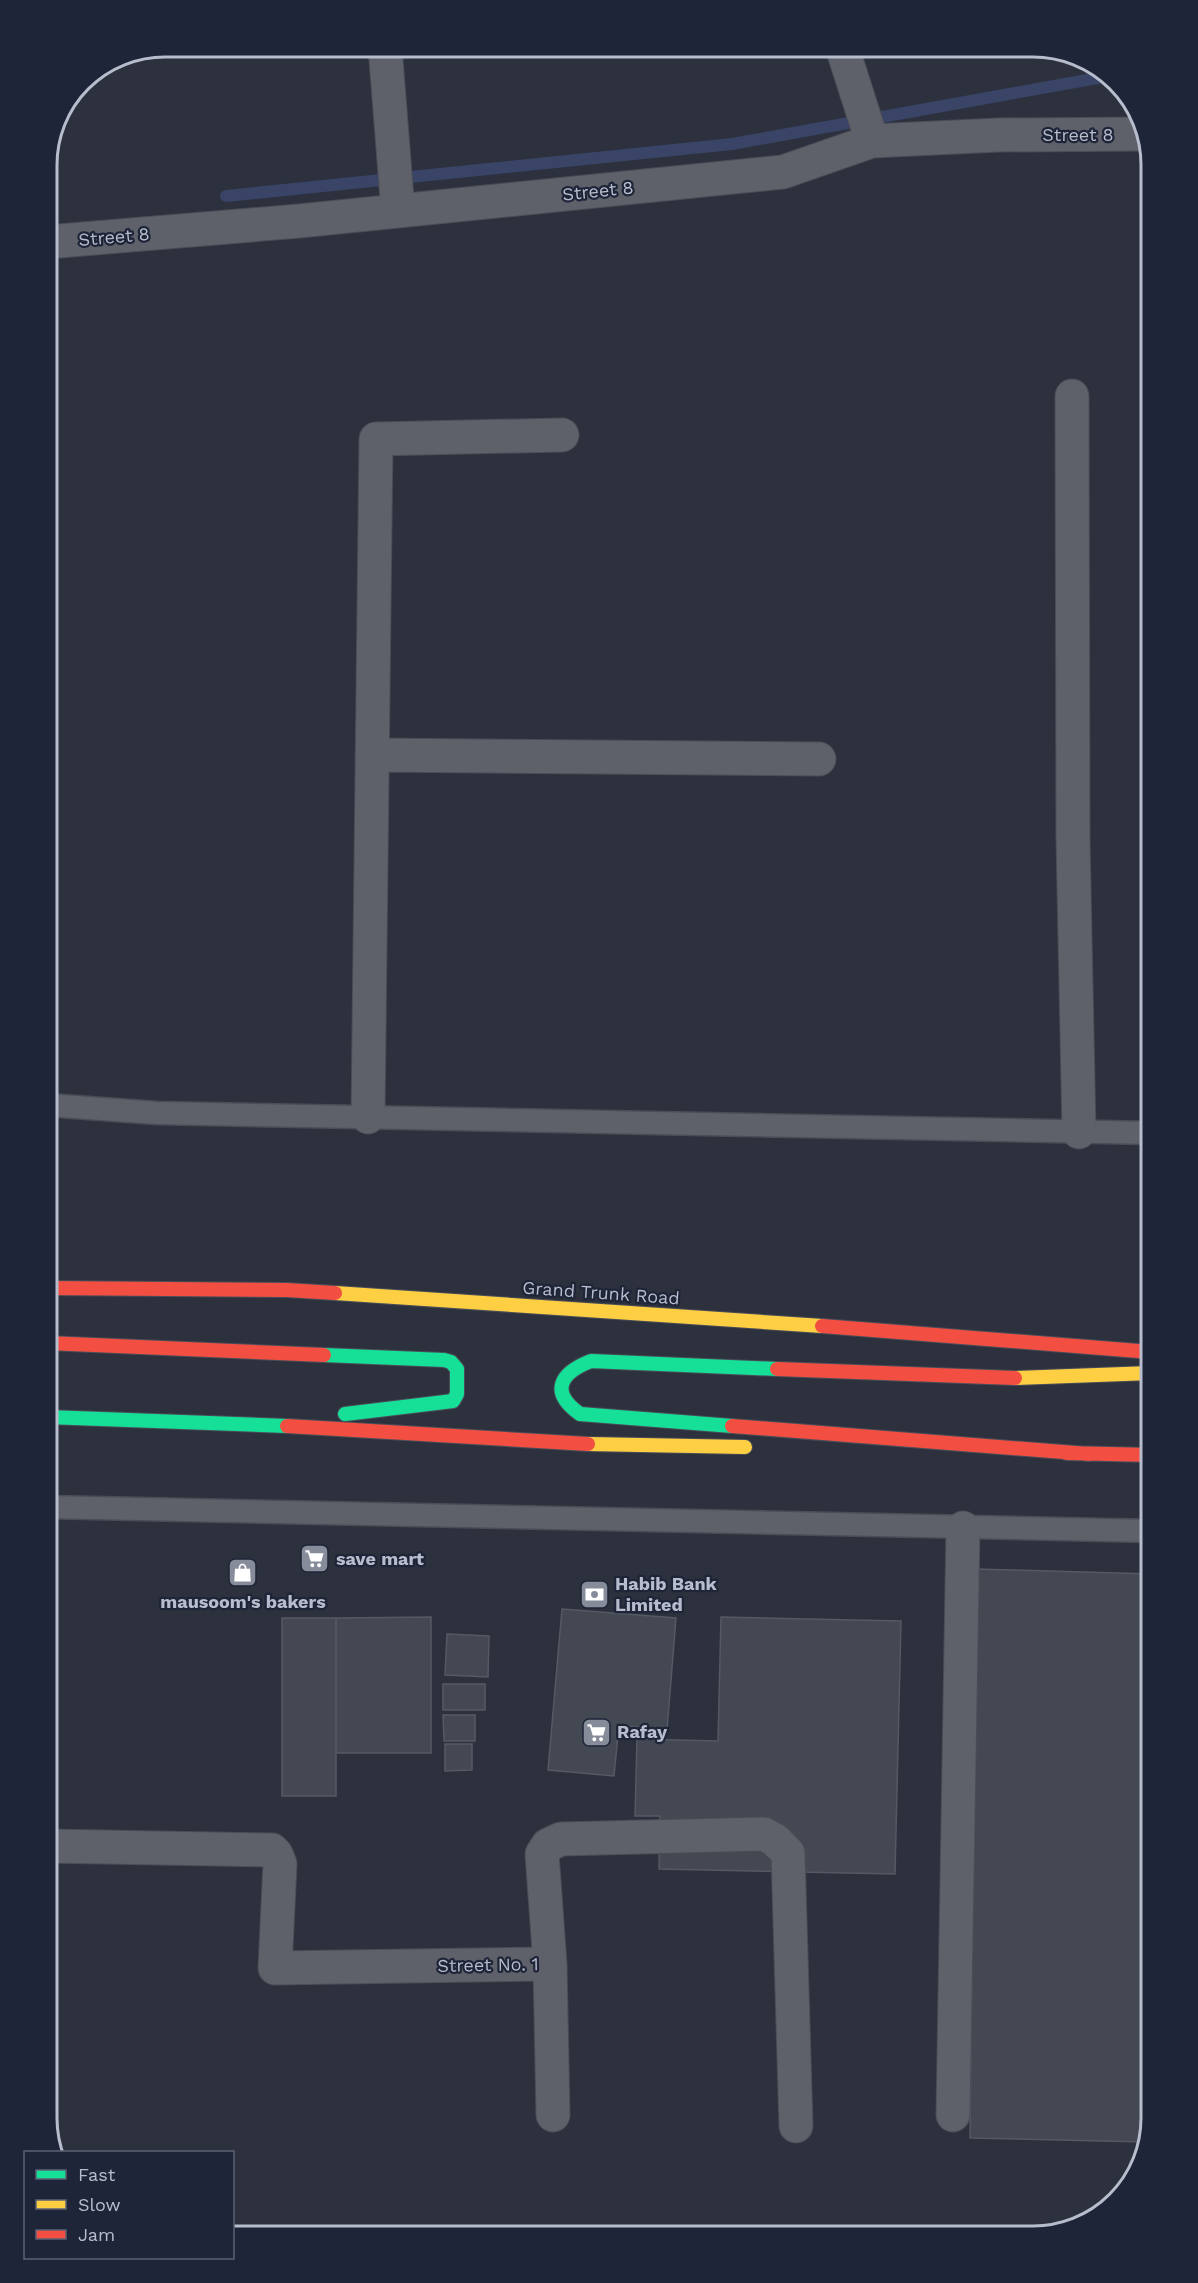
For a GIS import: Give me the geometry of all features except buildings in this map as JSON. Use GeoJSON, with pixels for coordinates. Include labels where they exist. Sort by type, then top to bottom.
{"type":"FeatureCollection","features":[{"type":"Feature","properties":{"kind":"highway","name":"Grand Trunk Road"},"geometry":{"type":"LineString","coordinates":[[57,1288],[287,1290],[770,1322],[1141,1351]]}},
{"type":"Feature","properties":{"kind":"highway"},"geometry":{"type":"LineString","coordinates":[[57,1343],[444,1360],[451,1362],[457,1369],[457,1394],[453,1401],[446,1403],[251,1424]]}},
{"type":"Feature","properties":{"kind":"highway"},"geometry":{"type":"LineString","coordinates":[[1089,1454],[580,1414],[565,1401],[560,1392],[560,1384],[572,1368],[591,1361],[1005,1378],[1141,1373]]}},
{"type":"Feature","properties":{"kind":"highway"},"geometry":{"type":"LineString","coordinates":[[57,1417],[251,1424],[575,1444],[754,1447]]}},
{"type":"Feature","properties":{"kind":"highway"},"geometry":{"type":"LineString","coordinates":[[850,1449],[1141,1455]]}},
{"type":"Feature","properties":{"kind":"street"},"geometry":{"type":"LineString","coordinates":[[387,57],[397,204]]}},
{"type":"Feature","properties":{"kind":"street"},"geometry":{"type":"LineString","coordinates":[[845,57],[871,135]]}},
{"type":"Feature","properties":{"kind":"street","name":"Street 8"},"geometry":{"type":"LineString","coordinates":[[57,241],[397,204],[783,172],[871,135],[1136,134]]}},
{"type":"Feature","properties":{"kind":"street"},"geometry":{"type":"LineString","coordinates":[[1072,396],[1073,839],[1079,1132]]}},
{"type":"Feature","properties":{"kind":"street"},"geometry":{"type":"LineString","coordinates":[[368,1117],[376,439],[562,435]]}},
{"type":"Feature","properties":{"kind":"street"},"geometry":{"type":"LineString","coordinates":[[372,755],[819,759]]}},
{"type":"Feature","properties":{"kind":"street"},"geometry":{"type":"LineString","coordinates":[[953,2115],[963,1528]]}},
{"type":"Feature","properties":{"kind":"street","name":"Street No. 1"},"geometry":{"type":"LineString","coordinates":[[57,1845],[272,1850],[280,1864],[274,1968],[549,1964],[542,1854],[548,1845],[561,1839],[764,1834],[775,1840],[788,1853],[796,2126]]}},
{"type":"Feature","properties":{"kind":"street"},"geometry":{"type":"LineString","coordinates":[[549,1964],[553,2115]]}},
{"type":"Feature","properties":{"kind":"lane"},"geometry":{"type":"LineString","coordinates":[[57,1106],[158,1113],[1141,1133]]}},
{"type":"Feature","properties":{"kind":"lane"},"geometry":{"type":"LineString","coordinates":[[57,1507],[1141,1531]]}},
{"type":"Feature","properties":{"kind":"waterway"},"geometry":{"type":"LineString","coordinates":[[226,196],[732,144],[1097,78]]}},
{"type":"Feature","properties":{"kind":"traffic: fast"},"geometry":{"type":"LineString","coordinates":[[324,1355],[444,1360],[451,1362],[457,1369],[457,1394],[453,1401],[345,1414]]}},
{"type":"Feature","properties":{"kind":"traffic: fast"},"geometry":{"type":"LineString","coordinates":[[732,1426],[580,1414],[564,1398],[562,1384],[572,1371],[591,1361],[777,1369]]}},
{"type":"Feature","properties":{"kind":"traffic: fast"},"geometry":{"type":"LineString","coordinates":[[57,1417],[287,1426]]}},
{"type":"Feature","properties":{"kind":"traffic: slow"},"geometry":{"type":"LineString","coordinates":[[335,1293],[822,1326]]}},
{"type":"Feature","properties":{"kind":"traffic: slow"},"geometry":{"type":"LineString","coordinates":[[1015,1378],[1141,1373]]}},
{"type":"Feature","properties":{"kind":"traffic: slow"},"geometry":{"type":"LineString","coordinates":[[588,1444],[745,1447]]}},
{"type":"Feature","properties":{"kind":"traffic: jam"},"geometry":{"type":"LineString","coordinates":[[57,1288],[287,1290],[335,1293]]}},
{"type":"Feature","properties":{"kind":"traffic: jam"},"geometry":{"type":"LineString","coordinates":[[822,1326],[1141,1351]]}},
{"type":"Feature","properties":{"kind":"traffic: jam"},"geometry":{"type":"LineString","coordinates":[[57,1343],[324,1355]]}},
{"type":"Feature","properties":{"kind":"traffic: jam"},"geometry":{"type":"LineString","coordinates":[[777,1369],[1015,1378]]}},
{"type":"Feature","properties":{"kind":"traffic: jam"},"geometry":{"type":"LineString","coordinates":[[287,1426],[588,1444]]}},
{"type":"Feature","properties":{"kind":"traffic: jam"},"geometry":{"type":"LineString","coordinates":[[732,1426],[1089,1454]]}},
{"type":"Feature","properties":{"kind":"traffic: jam"},"geometry":{"type":"LineString","coordinates":[[1066,1453],[1141,1455]]}},
{"type":"Feature","properties":{"kind":"place","name":"save mart"},"geometry":{"type":"Point","coordinates":[315,1559]}},
{"type":"Feature","properties":{"kind":"place","name":"mausoom's bakers"},"geometry":{"type":"Point","coordinates":[243,1573]}},
{"type":"Feature","properties":{"kind":"place","name":"Habib Bank Limited"},"geometry":{"type":"Point","coordinates":[594,1594]}},
{"type":"Feature","properties":{"kind":"place","name":"Rafay"},"geometry":{"type":"Point","coordinates":[596,1732]}}]}
